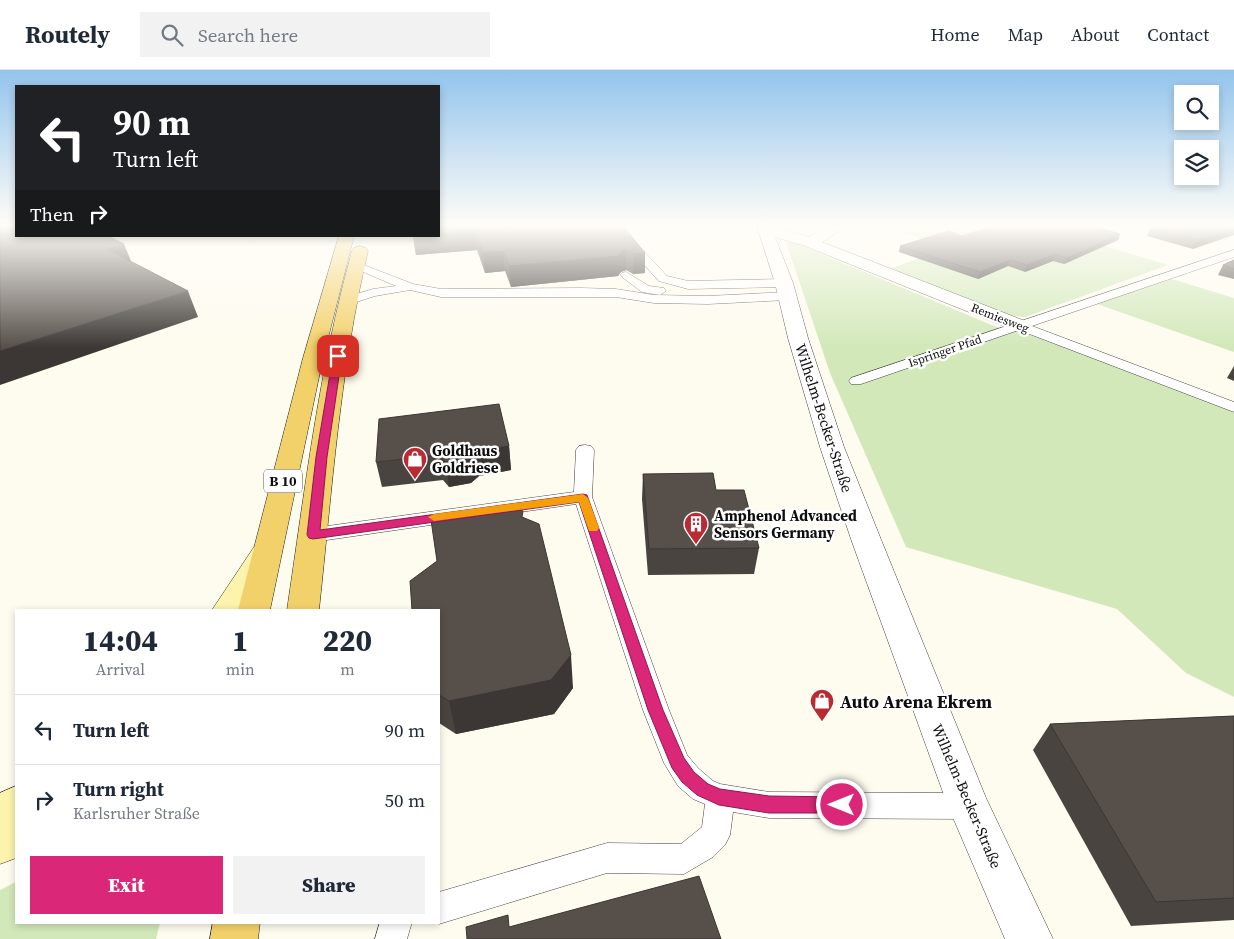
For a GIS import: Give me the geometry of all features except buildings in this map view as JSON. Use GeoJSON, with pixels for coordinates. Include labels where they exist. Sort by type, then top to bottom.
{"type":"FeatureCollection","features":[{"type":"Feature","properties":{"kind":"main road"},"geometry":{"type":"LineString","coordinates":[[331,267],[331,286]]}},
{"type":"Feature","properties":{"kind":"main road","name":"B 10"},"geometry":{"type":"LineString","coordinates":[[254,609],[266,552],[337,267]]}},
{"type":"Feature","properties":{"kind":"main road","name":"B 10"},"geometry":{"type":"LineString","coordinates":[[303,609],[321,457],[347,301],[356,267]]}},
{"type":"Feature","properties":{"kind":"main road"},"geometry":{"type":"LineString","coordinates":[[229,609],[266,552]]}},
{"type":"Feature","properties":{"kind":"main road"},"geometry":{"type":"LineString","coordinates":[[0,818],[15,807]]}},
{"type":"Feature","properties":{"kind":"main road"},"geometry":{"type":"LineString","coordinates":[[0,843],[15,837]]}},
{"type":"Feature","properties":{"kind":"main road"},"geometry":{"type":"LineString","coordinates":[[234,939],[237,924]]}},
{"type":"Feature","properties":{"kind":"street","name":"Wilhelm-Becker-Straße"},"geometry":{"type":"LineString","coordinates":[[777,267],[832,447],[969,806],[1029,939]]}},
{"type":"Feature","properties":{"kind":"street","name":"Remiesweg"},"geometry":{"type":"LineString","coordinates":[[870,267],[1018,325]]}},
{"type":"Feature","properties":{"kind":"lane"},"geometry":{"type":"LineString","coordinates":[[360,267],[422,291],[448,294],[580,292],[616,293],[654,299],[708,300],[785,290]]}},
{"type":"Feature","properties":{"kind":"lane"},"geometry":{"type":"LineString","coordinates":[[651,267],[663,279],[688,285],[785,290]]}},
{"type":"Feature","properties":{"kind":"lane","name":"Ispringer Pfad"},"geometry":{"type":"LineString","coordinates":[[856,382],[1193,267]]}},
{"type":"Feature","properties":{"kind":"lane"},"geometry":{"type":"LineString","coordinates":[[626,275],[646,289],[672,294],[746,292]]}},
{"type":"Feature","properties":{"kind":"lane"},"geometry":{"type":"LineString","coordinates":[[347,301],[373,293],[410,287]]}},
{"type":"Feature","properties":{"kind":"lane","name":"Remiesweg"},"geometry":{"type":"LineString","coordinates":[[1018,325],[1234,407]]}},
{"type":"Feature","properties":{"kind":"lane"},"geometry":{"type":"LineString","coordinates":[[585,450],[583,498],[656,710],[677,762],[688,777],[702,790],[719,797],[769,804],[969,806]]}},
{"type":"Feature","properties":{"kind":"lane"},"geometry":{"type":"LineString","coordinates":[[313,535],[583,498]]}},
{"type":"Feature","properties":{"kind":"lane"},"geometry":{"type":"LineString","coordinates":[[440,908],[607,858],[684,859],[703,848],[715,835],[719,797]]}},
{"type":"Feature","properties":{"kind":"lane"},"geometry":{"type":"LineString","coordinates":[[391,939],[395,924]]}},
{"type":"Feature","properties":{"kind":"green space"},"geometry":{"type":"Polygon","coordinates":[[[794,267],[851,267],[1004,330],[1018,325],[1234,410],[1234,697],[1186,673],[1117,609],[906,547],[830,373],[794,267]]]}},
{"type":"Feature","properties":{"kind":"green space"},"geometry":{"type":"Polygon","coordinates":[[[896,267],[1164,267],[1025,317],[1005,315],[887,270],[896,267]]]}},
{"type":"Feature","properties":{"kind":"green space"},"geometry":{"type":"Polygon","coordinates":[[[1172,279],[1234,298],[1234,352],[1097,304],[1172,279]]]}},
{"type":"Feature","properties":{"kind":"green space"},"geometry":{"type":"Polygon","coordinates":[[[15,882],[15,924],[160,924],[156,939],[0,939],[0,890],[15,882]]]}},
{"type":"Feature","properties":{"kind":"slow traffic"},"geometry":{"type":"LineString","coordinates":[[434,517],[583,498],[593,528]]}},
{"type":"Feature","properties":{"kind":"place","name":"Goldhaus Goldriese"},"geometry":{"type":"Point","coordinates":[415,480]}},
{"type":"Feature","properties":{"kind":"place","name":"Amphenol Advanced Sensors Germany"},"geometry":{"type":"Point","coordinates":[696,545]}},
{"type":"Feature","properties":{"kind":"place","name":"Auto Arena Ekrem"},"geometry":{"type":"Point","coordinates":[822,722]}},
{"type":"Feature","properties":{"kind":"route"},"geometry":{"type":"LineString","coordinates":[[338,356],[321,457],[313,535],[583,498],[656,710],[677,762],[688,777],[702,790],[719,797],[769,804],[842,805]]}}]}
